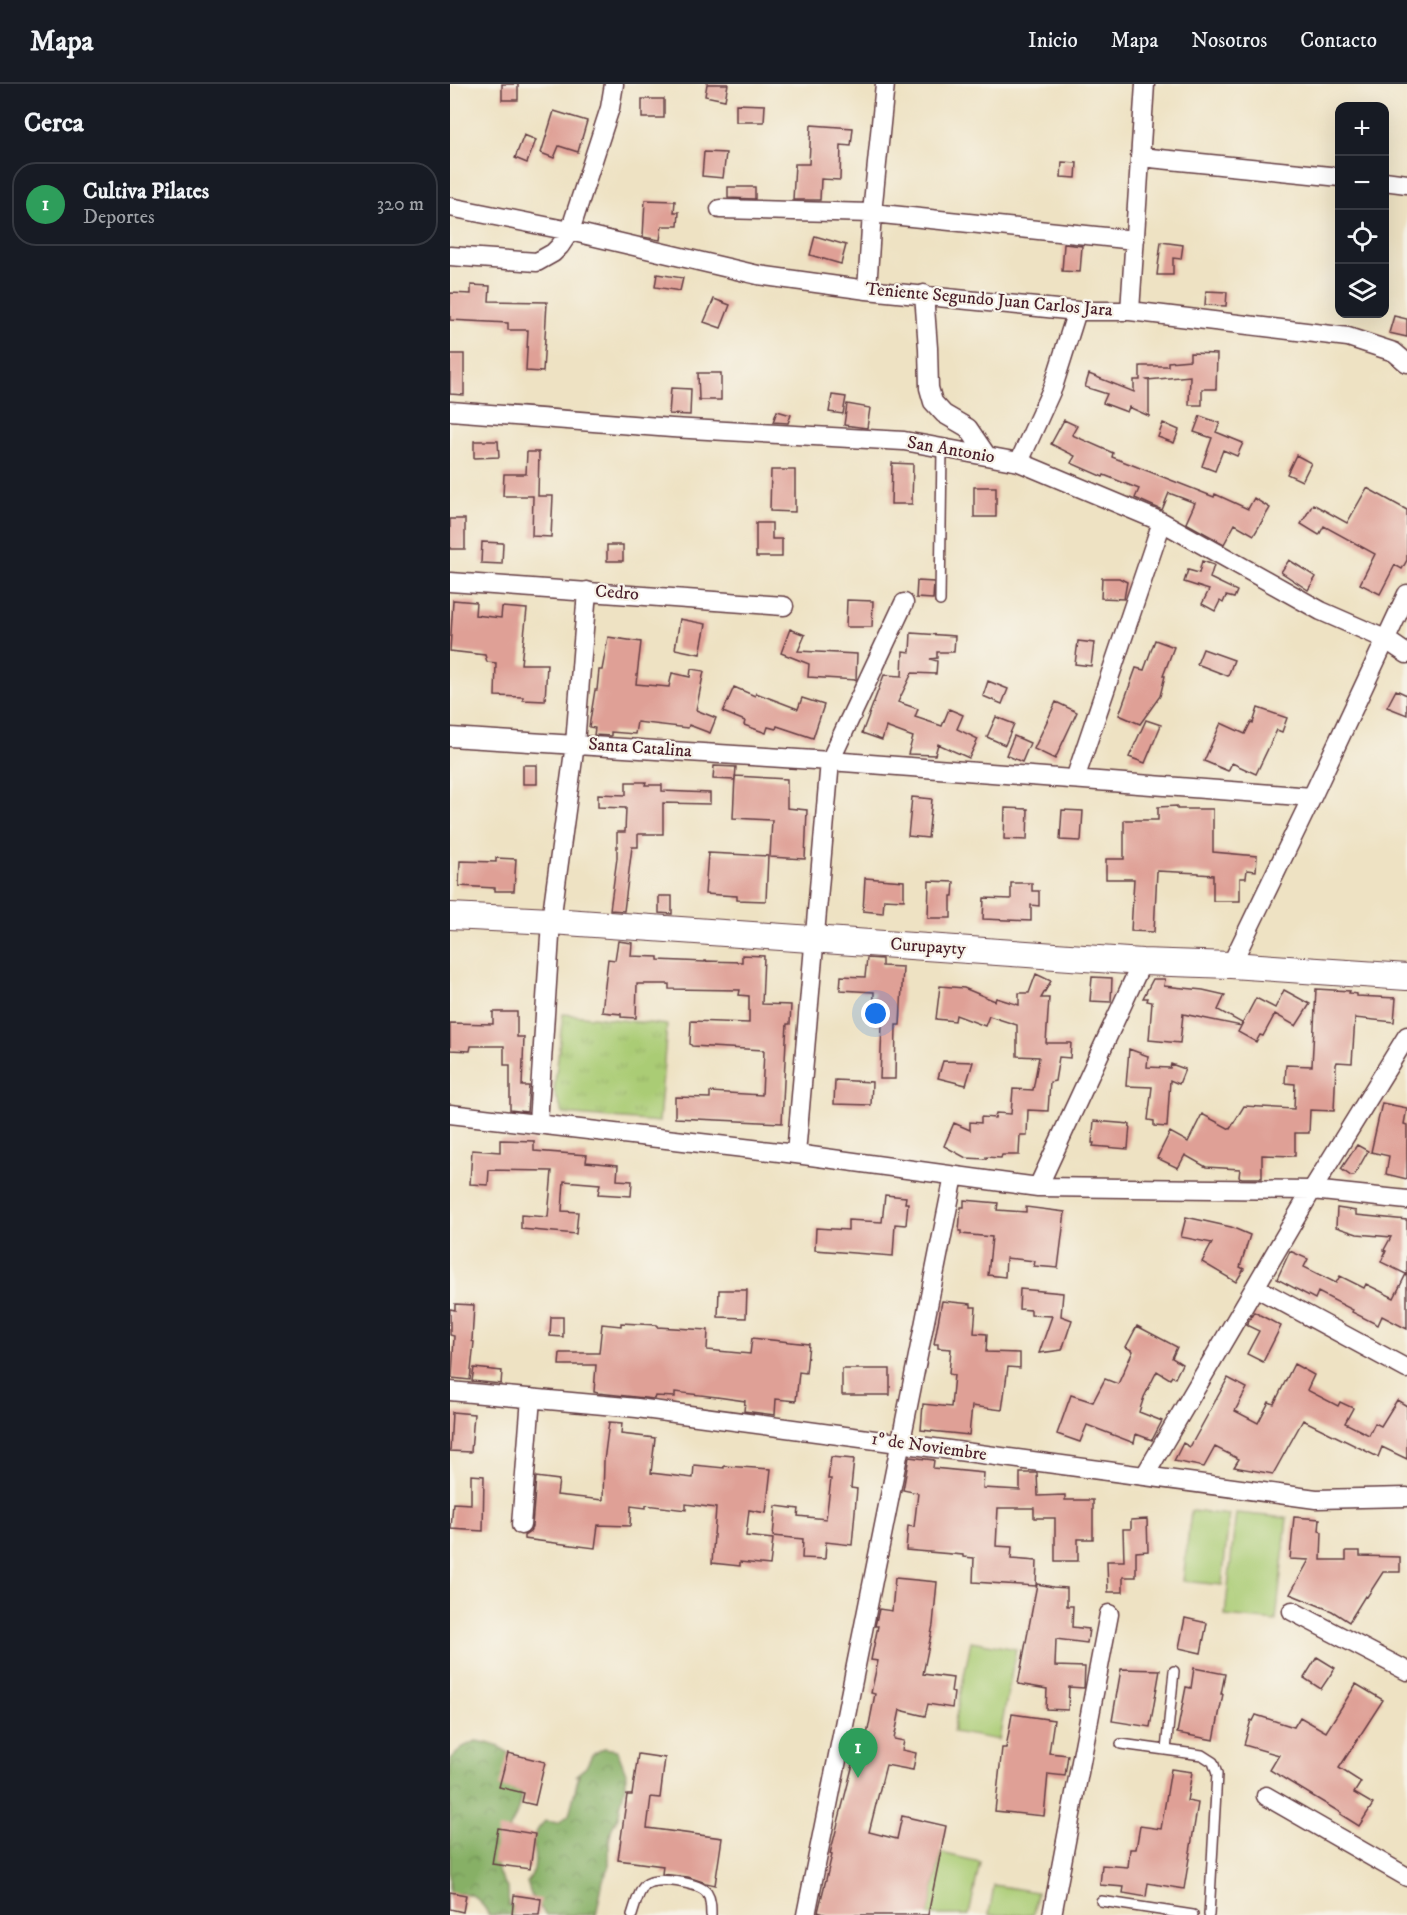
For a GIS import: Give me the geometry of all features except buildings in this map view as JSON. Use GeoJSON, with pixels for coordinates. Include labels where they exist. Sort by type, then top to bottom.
{"type":"FeatureCollection","features":[{"type":"Feature","properties":{"kind":"street"},"geometry":{"type":"LineString","coordinates":[[450,256],[537,262],[560,246],[570,231],[610,108],[614,84]]}},
{"type":"Feature","properties":{"kind":"street"},"geometry":{"type":"LineString","coordinates":[[867,290],[885,84]]}},
{"type":"Feature","properties":{"kind":"street"},"geometry":{"type":"LineString","coordinates":[[1130,311],[1144,84]]}},
{"type":"Feature","properties":{"kind":"street"},"geometry":{"type":"LineString","coordinates":[[1140,157],[1335,176]]}},
{"type":"Feature","properties":{"kind":"street"},"geometry":{"type":"LineString","coordinates":[[1389,182],[1407,184]]}},
{"type":"Feature","properties":{"kind":"street","name":"Teniente Segundo Juan Carlos Jara"},"geometry":{"type":"LineString","coordinates":[[450,207],[570,231],[758,275],[867,290],[1077,311],[1130,311],[1348,337],[1394,352],[1407,363]]}},
{"type":"Feature","properties":{"kind":"street"},"geometry":{"type":"LineString","coordinates":[[720,209],[872,213],[1135,240]]}},
{"type":"Feature","properties":{"kind":"street"},"geometry":{"type":"LineString","coordinates":[[924,294],[928,388],[933,402],[944,414],[968,428],[987,456]]}},
{"type":"Feature","properties":{"kind":"street"},"geometry":{"type":"LineString","coordinates":[[1019,462],[1053,387],[1077,311]]}},
{"type":"Feature","properties":{"kind":"street","name":"San Antonio"},"geometry":{"type":"LineString","coordinates":[[450,411],[672,428],[904,441],[1019,462],[1162,522],[1322,611],[1385,639],[1407,654]]}},
{"type":"Feature","properties":{"kind":"street"},"geometry":{"type":"LineString","coordinates":[[1075,779],[1162,522]]}},
{"type":"Feature","properties":{"kind":"street","name":"Cedro"},"geometry":{"type":"LineString","coordinates":[[450,582],[784,606]]}},
{"type":"Feature","properties":{"kind":"street"},"geometry":{"type":"LineString","coordinates":[[538,1124],[551,921],[575,744],[587,591]]}},
{"type":"Feature","properties":{"kind":"street"},"geometry":{"type":"LineString","coordinates":[[1231,965],[1407,594]]}},
{"type":"Feature","properties":{"kind":"street"},"geometry":{"type":"LineString","coordinates":[[795,1154],[830,761],[904,603]]}},
{"type":"Feature","properties":{"kind":"street","name":"Santa Catalina"},"geometry":{"type":"LineString","coordinates":[[450,738],[830,761],[1312,797]]}},
{"type":"Feature","properties":{"kind":"street","name":"Curupayty"},"geometry":{"type":"LineString","coordinates":[[450,916],[1142,962],[1231,965],[1407,977]]}},
{"type":"Feature","properties":{"kind":"street"},"geometry":{"type":"LineString","coordinates":[[1038,1187],[1142,962]]}},
{"type":"Feature","properties":{"kind":"street"},"geometry":{"type":"LineString","coordinates":[[1145,1475],[1312,1190],[1407,1036]]}},
{"type":"Feature","properties":{"kind":"street"},"geometry":{"type":"LineString","coordinates":[[450,1114],[795,1154],[1038,1187],[1312,1190],[1407,1200]]}},
{"type":"Feature","properties":{"kind":"street"},"geometry":{"type":"LineString","coordinates":[[806,1915],[954,1176]]}},
{"type":"Feature","properties":{"kind":"street"},"geometry":{"type":"LineString","coordinates":[[1255,1287],[1407,1369]]}},
{"type":"Feature","properties":{"kind":"street","name":"1º de Noviembre"},"geometry":{"type":"LineString","coordinates":[[450,1391],[637,1408],[1316,1499],[1407,1497]]}},
{"type":"Feature","properties":{"kind":"street"},"geometry":{"type":"LineString","coordinates":[[520,1525],[531,1398]]}},
{"type":"Feature","properties":{"kind":"street"},"geometry":{"type":"LineString","coordinates":[[1292,1611],[1407,1671]]}},
{"type":"Feature","properties":{"kind":"street"},"geometry":{"type":"LineString","coordinates":[[1052,1915],[1109,1614]]}},
{"type":"Feature","properties":{"kind":"street"},"geometry":{"type":"LineString","coordinates":[[1266,1796],[1407,1877]]}},
{"type":"Feature","properties":{"kind":"lane"},"geometry":{"type":"LineString","coordinates":[[940,601],[942,448]]}},
{"type":"Feature","properties":{"kind":"lane"},"geometry":{"type":"LineString","coordinates":[[1166,1750],[1174,1671]]}},
{"type":"Feature","properties":{"kind":"lane"},"geometry":{"type":"LineString","coordinates":[[1121,1744],[1202,1755],[1213,1762],[1217,1774],[1209,1915]]}},
{"type":"Feature","properties":{"kind":"lane"},"geometry":{"type":"LineString","coordinates":[[632,1915],[645,1885],[652,1881],[660,1881],[695,1885],[702,1888],[708,1894],[711,1915]]}},
{"type":"Feature","properties":{"kind":"lane"},"geometry":{"type":"LineString","coordinates":[[1101,1901],[1193,1915]]}},
{"type":"Feature","properties":{"kind":"green space"},"geometry":{"type":"Polygon","coordinates":[[[563,1014],[667,1025],[659,1122],[563,1114],[554,1091],[563,1014]]]}},
{"type":"Feature","properties":{"kind":"green space"},"geometry":{"type":"Polygon","coordinates":[[[1191,1511],[1229,1515],[1222,1585],[1183,1581],[1191,1511]]]}},
{"type":"Feature","properties":{"kind":"green space"},"geometry":{"type":"Polygon","coordinates":[[[1236,1513],[1287,1518],[1276,1621],[1225,1616],[1236,1513]]]}},
{"type":"Feature","properties":{"kind":"green space"},"geometry":{"type":"Polygon","coordinates":[[[971,1641],[1016,1649],[999,1740],[953,1732],[971,1641]]]}},
{"type":"Feature","properties":{"kind":"green space"},"geometry":{"type":"Polygon","coordinates":[[[476,1741],[496,1746],[510,1754],[520,1777],[519,1805],[500,1848],[497,1866],[508,1891],[508,1905],[515,1907],[514,1915],[489,1915],[478,1899],[468,1894],[457,1894],[450,1897],[450,1760],[463,1747],[476,1741]]]}},
{"type":"Feature","properties":{"kind":"green space"},"geometry":{"type":"Polygon","coordinates":[[[604,1748],[617,1750],[627,1776],[618,1817],[609,1841],[609,1868],[603,1880],[596,1915],[546,1915],[531,1895],[527,1882],[534,1871],[535,1834],[545,1821],[558,1823],[569,1815],[579,1775],[575,1776],[586,1767],[592,1755],[604,1748]]]}},
{"type":"Feature","properties":{"kind":"green space"},"geometry":{"type":"Polygon","coordinates":[[[941,1853],[980,1862],[969,1915],[928,1915],[941,1853]]]}},
{"type":"Feature","properties":{"kind":"green space"},"geometry":{"type":"Polygon","coordinates":[[[994,1885],[1037,1892],[1033,1915],[989,1915],[994,1885]]]}},
{"type":"Feature","properties":{"kind":"place","name":"Cultiva Pilates"},"geometry":{"type":"Point","coordinates":[858,1778]}}]}
